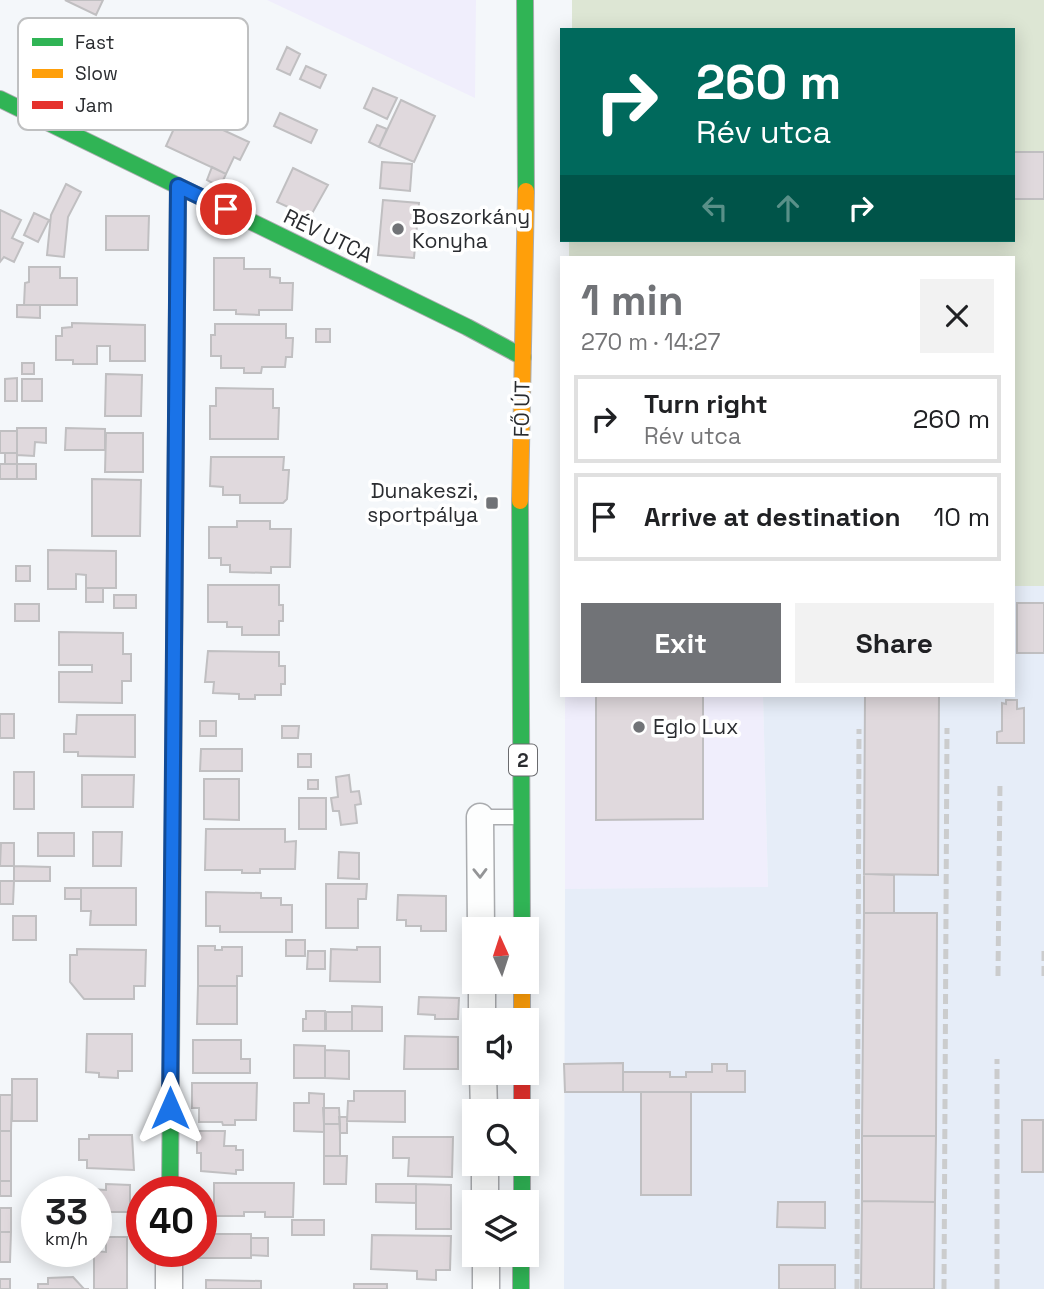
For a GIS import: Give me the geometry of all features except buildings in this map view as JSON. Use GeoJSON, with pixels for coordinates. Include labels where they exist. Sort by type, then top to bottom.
{"type":"FeatureCollection","features":[{"type":"Feature","properties":{"kind":"street","name":"FŐ ÚT"},"geometry":{"type":"LineString","coordinates":[[523,917],[520,498],[527,131],[525,0]]}},
{"type":"Feature","properties":{"kind":"street","name":"RÉV UTCA"},"geometry":{"type":"LineString","coordinates":[[0,99],[18,108]]}},
{"type":"Feature","properties":{"kind":"street","name":"RÉV UTCA"},"geometry":{"type":"LineString","coordinates":[[63,130],[523,357]]}},
{"type":"Feature","properties":{"kind":"street"},"geometry":{"type":"LineString","coordinates":[[170,1176],[178,186]]}},
{"type":"Feature","properties":{"kind":"street"},"geometry":{"type":"LineString","coordinates":[[480,817],[481,917]]}},
{"type":"Feature","properties":{"kind":"street"},"geometry":{"type":"LineString","coordinates":[[169,1267],[169,1289]]}},
{"type":"Feature","properties":{"kind":"street"},"geometry":{"type":"LineString","coordinates":[[486,1267],[486,1289]]}},
{"type":"Feature","properties":{"kind":"street"},"geometry":{"type":"LineString","coordinates":[[521,1289],[522,1267]]}},
{"type":"Feature","properties":{"kind":"lane"},"geometry":{"type":"LineString","coordinates":[[480,817],[523,817]]}},
{"type":"Feature","properties":{"kind":"shaded area"},"geometry":{"type":"Polygon","coordinates":[[[267,0],[476,0],[475,98],[267,0]]]}},
{"type":"Feature","properties":{"kind":"shaded area"},"geometry":{"type":"Polygon","coordinates":[[[1015,586],[1044,586],[1044,1289],[564,1289],[565,889],[768,887],[763,697],[1015,697],[1015,586]]]}},
{"type":"Feature","properties":{"kind":"shaded area"},"geometry":{"type":"Polygon","coordinates":[[[565,697],[763,697],[768,888],[565,889],[565,697]]]}},
{"type":"Feature","properties":{"kind":"green space"},"geometry":{"type":"Polygon","coordinates":[[[572,0],[1044,0],[1044,586],[1015,586],[1015,256],[569,256],[569,242],[1015,242],[1015,28],[572,28],[572,0]]]}},
{"type":"Feature","properties":{"kind":"railway"},"geometry":{"type":"LineString","coordinates":[[944,1289],[947,728]]}},
{"type":"Feature","properties":{"kind":"railway"},"geometry":{"type":"LineString","coordinates":[[857,1289],[859,729]]}},
{"type":"Feature","properties":{"kind":"railway"},"geometry":{"type":"LineString","coordinates":[[998,976],[1000,781]]}},
{"type":"Feature","properties":{"kind":"railway"},"geometry":{"type":"LineString","coordinates":[[1044,947],[1044,976]]}},
{"type":"Feature","properties":{"kind":"railway"},"geometry":{"type":"LineString","coordinates":[[997,1059],[997,1289]]}},
{"type":"Feature","properties":{"kind":"traffic: fast"},"geometry":{"type":"LineString","coordinates":[[525,0],[526,191]]}},
{"type":"Feature","properties":{"kind":"traffic: fast"},"geometry":{"type":"LineString","coordinates":[[0,99],[18,108]]}},
{"type":"Feature","properties":{"kind":"traffic: fast"},"geometry":{"type":"LineString","coordinates":[[63,130],[523,357]]}},
{"type":"Feature","properties":{"kind":"traffic: fast"},"geometry":{"type":"LineString","coordinates":[[520,501],[522,917]]}},
{"type":"Feature","properties":{"kind":"traffic: fast"},"geometry":{"type":"LineString","coordinates":[[170,1176],[175,552]]}},
{"type":"Feature","properties":{"kind":"traffic: fast"},"geometry":{"type":"LineString","coordinates":[[522,1176],[522,1190]]}},
{"type":"Feature","properties":{"kind":"traffic: fast"},"geometry":{"type":"LineString","coordinates":[[521,1267],[521,1289]]}},
{"type":"Feature","properties":{"kind":"traffic: slow"},"geometry":{"type":"LineString","coordinates":[[175,552],[178,186]]}},
{"type":"Feature","properties":{"kind":"traffic: slow"},"geometry":{"type":"LineString","coordinates":[[520,501],[526,191]]}},
{"type":"Feature","properties":{"kind":"traffic: slow"},"geometry":{"type":"LineString","coordinates":[[522,994],[522,1008]]}},
{"type":"Feature","properties":{"kind":"traffic: jam"},"geometry":{"type":"LineString","coordinates":[[522,1085],[522,1099]]}},
{"type":"Feature","properties":{"kind":"place","name":"Boszorkány Konyha"},"geometry":{"type":"Point","coordinates":[398,229]}},
{"type":"Feature","properties":{"kind":"place","name":"Dunakeszi, sportpálya"},"geometry":{"type":"Point","coordinates":[492,503]}},
{"type":"Feature","properties":{"kind":"place","name":"Eglo Lux"},"geometry":{"type":"Point","coordinates":[639,727]}},
{"type":"Feature","properties":{"kind":"route"},"geometry":{"type":"LineString","coordinates":[[170,1108],[178,186],[226,209]]}}]}
